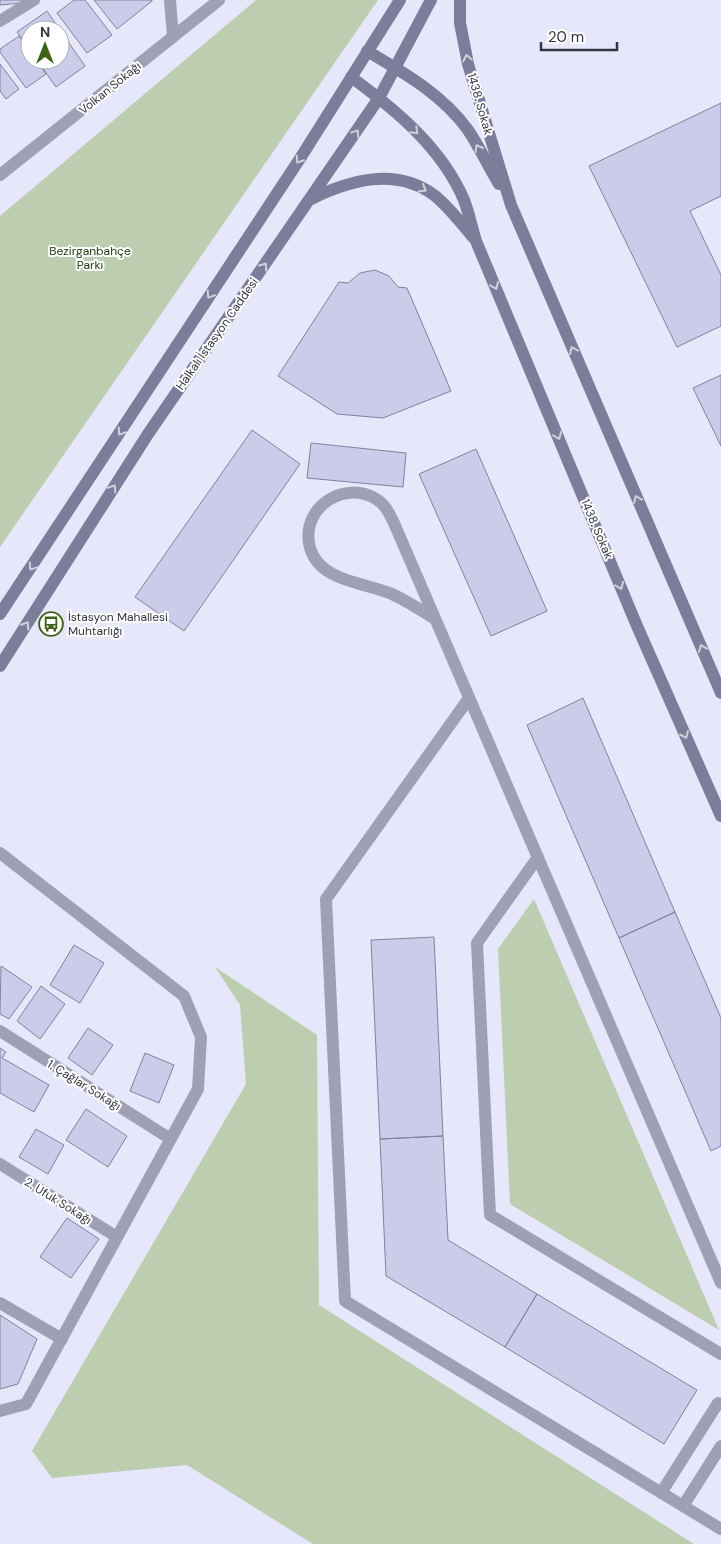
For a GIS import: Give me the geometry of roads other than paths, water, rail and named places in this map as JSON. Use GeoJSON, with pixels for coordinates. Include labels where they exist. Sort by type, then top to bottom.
{"type":"FeatureCollection","features":[{"type":"Feature","properties":{"kind":"street"},"geometry":{"type":"LineString","coordinates":[[0,21],[34,0]]}},
{"type":"Feature","properties":{"kind":"street"},"geometry":{"type":"LineString","coordinates":[[170,0],[173,37]]}},
{"type":"Feature","properties":{"kind":"street","name":"Volkan Sokağı"},"geometry":{"type":"LineString","coordinates":[[0,176],[219,0]]}},
{"type":"Feature","properties":{"kind":"street","name":"Halkalı İstasyon Caddesi"},"geometry":{"type":"LineString","coordinates":[[0,614],[301,157],[400,0]]}},
{"type":"Feature","properties":{"kind":"street","name":"Halkalı İstasyon Caddesi"},"geometry":{"type":"LineString","coordinates":[[0,666],[148,434],[379,98],[431,0]]}},
{"type":"Feature","properties":{"kind":"street","name":"1438. Sokak"},"geometry":{"type":"LineString","coordinates":[[460,0],[460,23],[468,64],[511,205],[721,693]]}},
{"type":"Feature","properties":{"kind":"street","name":"1438. Sokak"},"geometry":{"type":"LineString","coordinates":[[368,51],[423,84],[445,104],[467,129],[511,205]]}},
{"type":"Feature","properties":{"kind":"street","name":"1438. Sokak"},"geometry":{"type":"LineString","coordinates":[[351,77],[379,98],[431,148],[449,170],[464,201],[476,241],[637,626],[721,816]]}},
{"type":"Feature","properties":{"kind":"street","name":"1438. Sokak"},"geometry":{"type":"LineString","coordinates":[[310,199],[338,186],[363,179],[390,179],[412,183],[434,196],[476,241]]}},
{"type":"Feature","properties":{"kind":"street"},"geometry":{"type":"LineString","coordinates":[[435,618],[394,595],[334,575],[322,568],[314,556],[309,543],[309,529],[314,516],[322,504],[334,496],[348,492],[363,493],[376,499],[387,510],[435,618],[721,1282]]}},
{"type":"Feature","properties":{"kind":"street"},"geometry":{"type":"LineString","coordinates":[[469,698],[326,899],[345,1301],[721,1529]]}},
{"type":"Feature","properties":{"kind":"street"},"geometry":{"type":"LineString","coordinates":[[0,853],[184,996],[201,1037],[198,1089],[169,1138],[26,1404],[0,1411]]}},
{"type":"Feature","properties":{"kind":"street"},"geometry":{"type":"LineString","coordinates":[[538,857],[477,943],[490,1215],[721,1354]]}},
{"type":"Feature","properties":{"kind":"street","name":"1. Çağlar Sokağı"},"geometry":{"type":"LineString","coordinates":[[0,1031],[169,1138]]}},
{"type":"Feature","properties":{"kind":"street","name":"2. Ufuk Sokağı"},"geometry":{"type":"LineString","coordinates":[[0,1164],[117,1237]]}},
{"type":"Feature","properties":{"kind":"street"},"geometry":{"type":"LineString","coordinates":[[0,1303],[62,1338]]}},
{"type":"Feature","properties":{"kind":"street"},"geometry":{"type":"LineString","coordinates":[[661,1492],[718,1403]]}},
{"type":"Feature","properties":{"kind":"street"},"geometry":{"type":"LineString","coordinates":[[683,1506],[721,1446]]}},
{"type":"Feature","properties":{"kind":"place","name":"İstasyon Mahallesi Muhtarlığı"},"geometry":{"type":"Point","coordinates":[51,624]}},
{"type":"Feature","properties":{"kind":"park label","name":"Bezirganbahçe Parkı"},"geometry":{"type":"Point","coordinates":[90,258]}}]}
